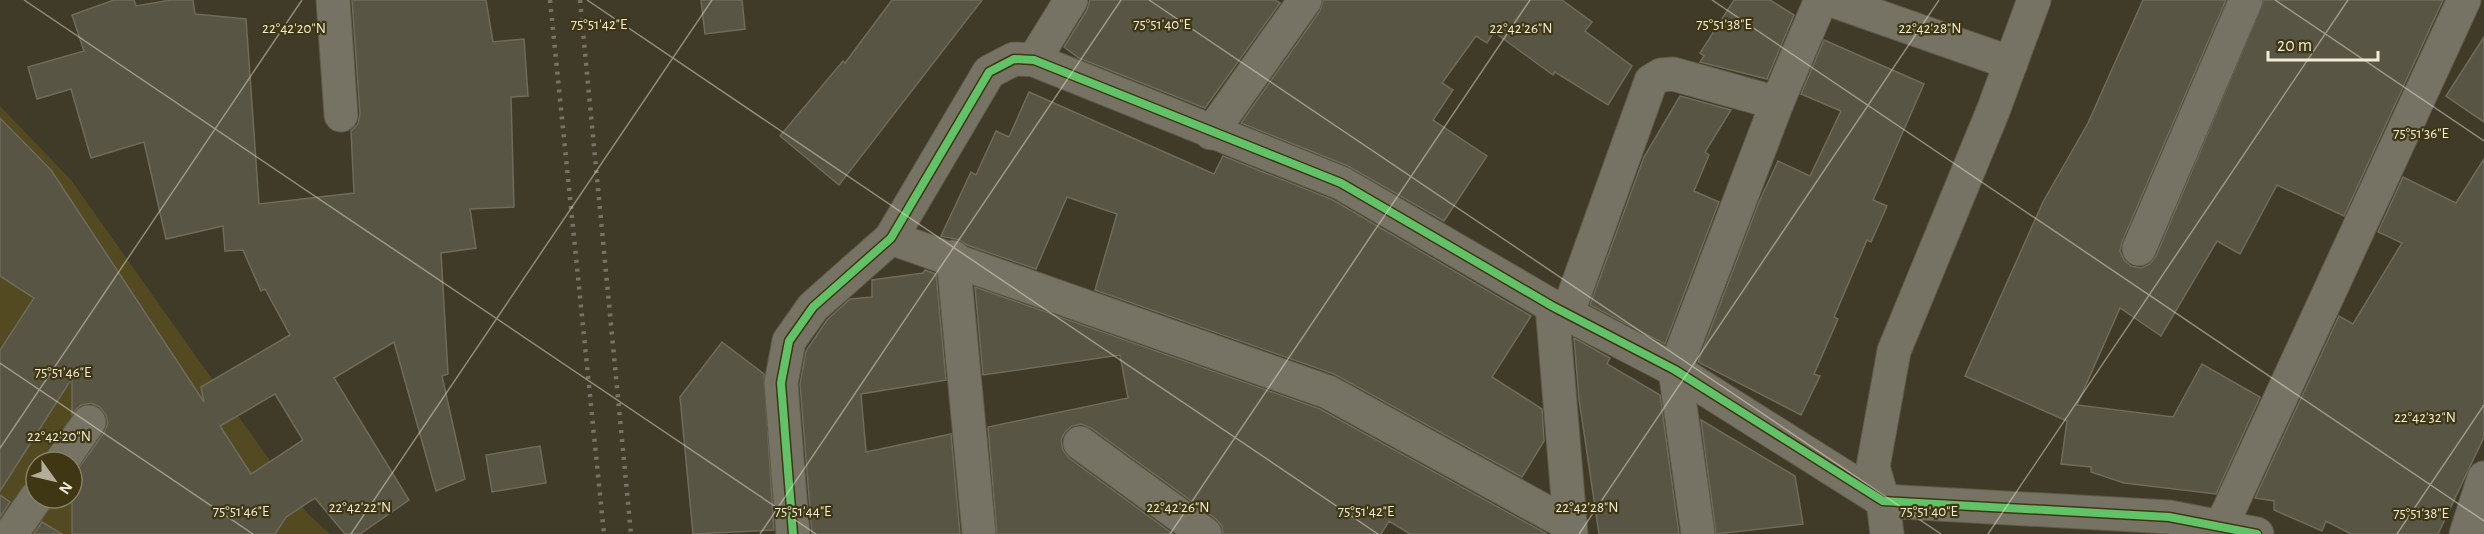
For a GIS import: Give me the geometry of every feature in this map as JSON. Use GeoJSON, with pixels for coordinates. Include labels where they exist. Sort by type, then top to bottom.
{"type":"FeatureCollection","features":[{"type":"Feature","properties":{"kind":"street"},"geometry":{"type":"LineString","coordinates":[[333,0],[341,115]]}},
{"type":"Feature","properties":{"kind":"street"},"geometry":{"type":"LineString","coordinates":[[1034,60],[1071,0]]}},
{"type":"Feature","properties":{"kind":"street"},"geometry":{"type":"LineString","coordinates":[[1211,133],[1305,0]]}},
{"type":"Feature","properties":{"kind":"street"},"geometry":{"type":"LineString","coordinates":[[1698,534],[1675,370],[1777,103],[1821,0]]}},
{"type":"Feature","properties":{"kind":"street"},"geometry":{"type":"LineString","coordinates":[[1831,0],[2011,63]]}},
{"type":"Feature","properties":{"kind":"street"},"geometry":{"type":"LineString","coordinates":[[1887,534],[1882,501],[1873,467],[1894,351],[2011,63],[2034,0]]}},
{"type":"Feature","properties":{"kind":"street"},"geometry":{"type":"LineString","coordinates":[[2139,249],[2246,0]]}},
{"type":"Feature","properties":{"kind":"street"},"geometry":{"type":"LineString","coordinates":[[2221,527],[2464,0]]}},
{"type":"Feature","properties":{"kind":"street"},"geometry":{"type":"LineString","coordinates":[[793,534],[781,383],[789,341],[813,307],[891,238],[989,72],[1014,58],[1034,60],[1211,133],[1341,183],[1560,309],[1675,370],[1882,501],[2169,517],[2257,534]]}},
{"type":"Feature","properties":{"kind":"street"},"geometry":{"type":"LineString","coordinates":[[1570,529],[1560,309],[1651,81],[1661,75],[1673,74],[1777,103]]}},
{"type":"Feature","properties":{"kind":"street"},"geometry":{"type":"LineString","coordinates":[[891,238],[952,257],[1328,392],[1570,529]]}},
{"type":"Feature","properties":{"kind":"street"},"geometry":{"type":"LineString","coordinates":[[952,257],[979,534]]}},
{"type":"Feature","properties":{"kind":"street"},"geometry":{"type":"LineString","coordinates":[[69,450],[89,422]]}},
{"type":"Feature","properties":{"kind":"street"},"geometry":{"type":"LineString","coordinates":[[1080,443],[1206,534]]}},
{"type":"Feature","properties":{"kind":"street"},"geometry":{"type":"LineString","coordinates":[[2466,534],[2484,478]]}},
{"type":"Feature","properties":{"kind":"street"},"geometry":{"type":"LineString","coordinates":[[10,534],[27,510]]}},
{"type":"Feature","properties":{"kind":"shaded area"},"geometry":{"type":"Polygon","coordinates":[[[0,106],[71,180],[307,513],[330,534],[0,534],[0,106]]]}},
{"type":"Feature","properties":{"kind":"building"},"geometry":{"type":"Polygon","coordinates":[[[114,0],[134,0],[136,6],[171,0],[193,0],[195,14],[246,19],[259,204],[354,193],[351,131],[358,124],[360,114],[352,0],[486,0],[493,42],[524,39],[528,96],[511,97],[514,207],[470,209],[476,248],[441,253],[448,374],[442,376],[465,479],[436,491],[394,342],[334,378],[409,500],[360,534],[345,534],[315,498],[286,517],[275,534],[72,534],[72,510],[84,510],[84,460],[104,433],[108,423],[100,407],[91,403],[81,405],[72,414],[72,378],[0,491],[0,350],[34,298],[0,276],[0,118],[51,170],[204,402],[201,387],[290,335],[265,289],[261,291],[243,250],[225,251],[223,226],[166,239],[144,142],[91,158],[71,89],[37,99],[28,67],[84,51],[72,15],[114,0]],[[275,394],[220,426],[251,474],[303,440],[275,394]]]}},
{"type":"Feature","properties":{"kind":"building"},"geometry":{"type":"Polygon","coordinates":[[[701,0],[742,0],[745,29],[705,34],[701,0]]]}},
{"type":"Feature","properties":{"kind":"building"},"geometry":{"type":"Polygon","coordinates":[[[892,0],[982,0],[839,185],[780,136],[843,61],[845,63],[892,0]]]}},
{"type":"Feature","properties":{"kind":"building"},"geometry":{"type":"Polygon","coordinates":[[[1090,0],[1275,0],[1280,3],[1205,108],[1079,58],[1064,47],[1087,10],[1090,0]]]}},
{"type":"Feature","properties":{"kind":"building"},"geometry":{"type":"Polygon","coordinates":[[[1323,0],[1562,0],[1592,22],[1585,31],[1632,66],[1608,105],[1555,72],[1553,75],[1494,32],[1487,43],[1476,36],[1442,83],[1453,90],[1433,120],[1487,156],[1444,221],[1348,166],[1241,123],[1320,11],[1323,0]]]}},
{"type":"Feature","properties":{"kind":"building"},"geometry":{"type":"Polygon","coordinates":[[[1734,0],[1770,0],[1794,15],[1767,79],[1700,62],[1704,56],[1700,53],[1734,0]]]}},
{"type":"Feature","properties":{"kind":"building"},"geometry":{"type":"Polygon","coordinates":[[[2143,0],[2226,0],[2122,242],[2120,251],[2124,260],[2131,266],[2141,268],[2150,264],[2156,256],[2264,0],[2443,0],[2344,216],[2277,185],[2240,254],[2217,241],[2161,336],[2120,308],[2077,405],[2173,417],[2202,364],[2260,397],[2216,494],[2124,483],[2091,472],[2091,467],[2061,464],[2067,421],[1965,376],[2043,202],[2088,123],[2143,0]]]}},
{"type":"Feature","properties":{"kind":"building"},"geometry":{"type":"Polygon","coordinates":[[[2484,37],[2484,122],[2446,96],[2484,37]]]}},
{"type":"Feature","properties":{"kind":"building"},"geometry":{"type":"Polygon","coordinates":[[[1824,40],[1924,84],[1873,200],[1887,206],[1871,242],[1867,240],[1834,317],[1838,319],[1814,374],[1820,376],[1801,415],[1698,362],[1759,202],[1778,161],[1810,176],[1841,111],[1801,94],[1824,40]]]}},
{"type":"Feature","properties":{"kind":"building"},"geometry":{"type":"Polygon","coordinates":[[[1029,92],[1214,174],[1223,156],[1333,200],[1531,316],[1492,377],[1542,409],[1544,441],[1522,477],[1334,374],[1095,290],[1117,214],[1067,197],[1036,269],[967,245],[960,240],[941,236],[971,172],[976,175],[996,131],[1009,137],[1029,92]]]}},
{"type":"Feature","properties":{"kind":"building"},"geometry":{"type":"Polygon","coordinates":[[[1680,96],[1731,110],[1705,152],[1709,155],[1694,191],[1719,202],[1665,344],[1590,305],[1644,157],[1680,96]]]}},
{"type":"Feature","properties":{"kind":"building"},"geometry":{"type":"Polygon","coordinates":[[[2484,159],[2484,437],[2438,534],[2351,534],[2326,521],[2322,531],[2274,510],[2274,501],[2255,498],[2339,316],[2353,324],[2402,243],[2378,232],[2403,177],[2456,203],[2484,159]]]}},
{"type":"Feature","properties":{"kind":"building"},"geometry":{"type":"Polygon","coordinates":[[[925,270],[936,274],[946,380],[861,394],[866,452],[951,434],[960,534],[812,534],[800,384],[806,351],[827,320],[850,299],[872,297],[872,280],[923,273],[925,270]]]}},
{"type":"Feature","properties":{"kind":"building"},"geometry":{"type":"Polygon","coordinates":[[[975,287],[1320,409],[1547,534],[1410,534],[1389,521],[1381,534],[1223,534],[1222,526],[1216,519],[1091,428],[1081,424],[1072,426],[1061,440],[1063,450],[1069,458],[1173,534],[997,534],[988,427],[1128,398],[1120,355],[983,375],[975,287]]]}},
{"type":"Feature","properties":{"kind":"building"},"geometry":{"type":"Polygon","coordinates":[[[1574,338],[1610,358],[1607,364],[1660,395],[1679,534],[1599,534],[1579,399],[1574,338]]]}},
{"type":"Feature","properties":{"kind":"building"},"geometry":{"type":"Polygon","coordinates":[[[722,342],[764,374],[774,530],[693,534],[680,397],[722,342]]]}},
{"type":"Feature","properties":{"kind":"building"},"geometry":{"type":"Polygon","coordinates":[[[1701,420],[1795,476],[1803,524],[1716,534],[1701,420]]]}},
{"type":"Feature","properties":{"kind":"building"},"geometry":{"type":"Polygon","coordinates":[[[540,446],[546,483],[492,492],[486,455],[540,446]]]}},
{"type":"Feature","properties":{"kind":"building"},"geometry":{"type":"Polygon","coordinates":[[[0,495],[10,502],[0,517],[0,495]]]}},
{"type":"Feature","properties":{"kind":"building"},"geometry":{"type":"Polygon","coordinates":[[[42,522],[62,534],[34,534],[42,522]]]}},
{"type":"Feature","properties":{"kind":"railway"},"geometry":{"type":"LineString","coordinates":[[550,0],[604,534]]}},
{"type":"Feature","properties":{"kind":"railway"},"geometry":{"type":"LineString","coordinates":[[580,0],[631,534]]}},
{"type":"Feature","properties":{"kind":"cycle path"},"geometry":{"type":"LineString","coordinates":[[793,534],[781,383],[789,341],[813,307],[891,238],[989,72],[1014,59],[1034,60],[1341,183],[1552,306],[1675,370],[1883,501],[2169,517],[2257,534]]}}]}
